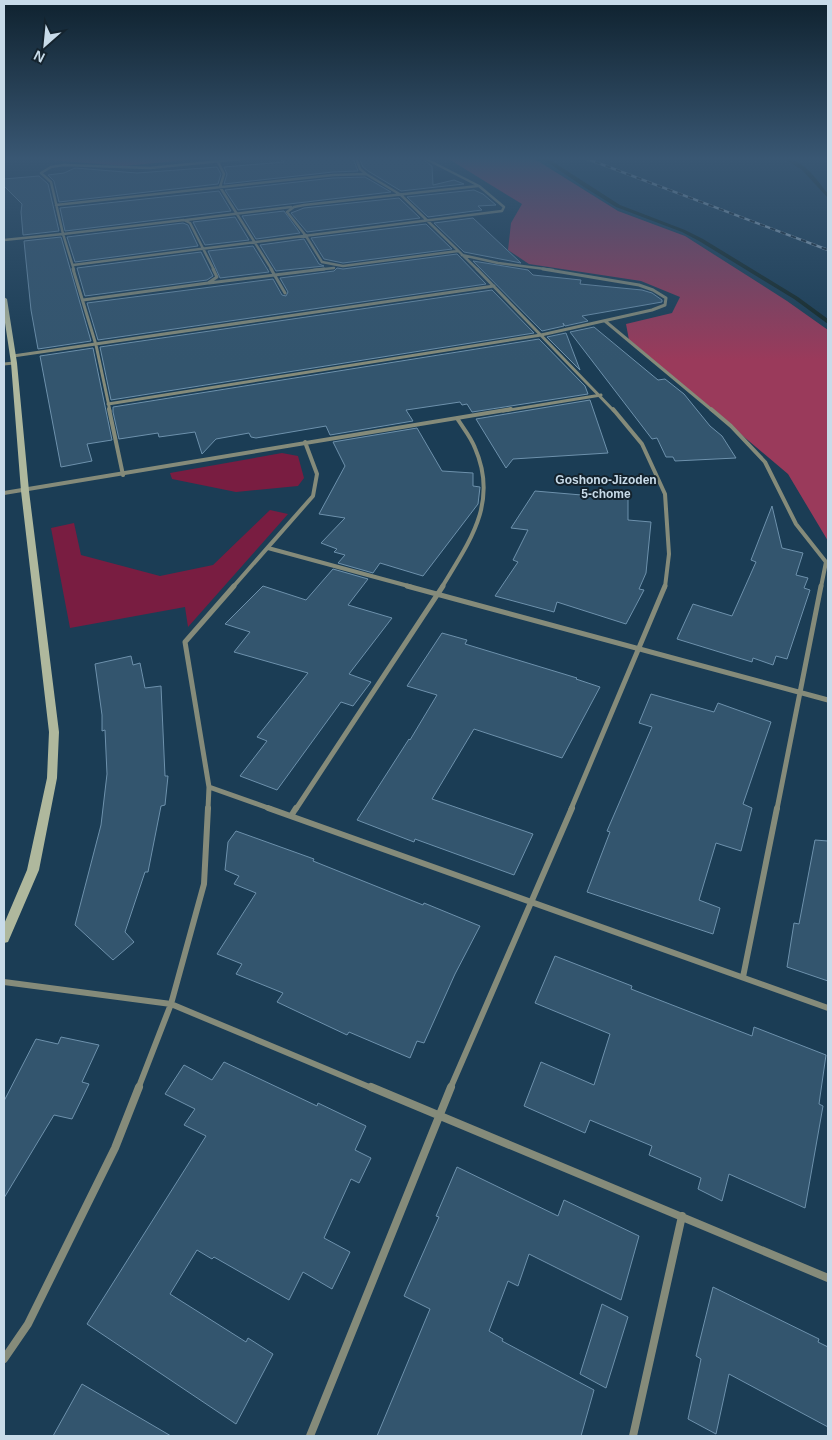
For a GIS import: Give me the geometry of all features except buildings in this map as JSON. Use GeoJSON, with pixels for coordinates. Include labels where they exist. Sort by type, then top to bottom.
{"type":"FeatureCollection","features":[{"type":"Feature","properties":{"kind":"street"},"geometry":{"type":"LineString","coordinates":[[62,225],[96,345],[123,475]]}},
{"type":"Feature","properties":{"kind":"street"},"geometry":{"type":"LineString","coordinates":[[4,240],[139,225]]}},
{"type":"Feature","properties":{"kind":"street"},"geometry":{"type":"LineString","coordinates":[[192,225],[217,277],[208,283]]}},
{"type":"Feature","properties":{"kind":"street"},"geometry":{"type":"LineString","coordinates":[[246,225],[285,293]]}},
{"type":"Feature","properties":{"kind":"street"},"geometry":{"type":"LineString","coordinates":[[297,225],[322,262],[342,266]]}},
{"type":"Feature","properties":{"kind":"street"},"geometry":{"type":"LineString","coordinates":[[73,265],[394,225]]}},
{"type":"Feature","properties":{"kind":"street"},"geometry":{"type":"LineString","coordinates":[[310,1436],[439,1115],[664,591],[669,554],[665,494],[642,444],[601,395],[432,225]]}},
{"type":"Feature","properties":{"kind":"street"},"geometry":{"type":"LineString","coordinates":[[83,300],[342,266],[460,253],[482,260],[580,273],[636,284],[656,290],[666,298],[665,305],[652,310],[541,335],[108,404]]}},
{"type":"Feature","properties":{"kind":"street"},"geometry":{"type":"LineString","coordinates":[[4,364],[13,359],[96,345],[494,286]]}},
{"type":"Feature","properties":{"kind":"street"},"geometry":{"type":"LineString","coordinates":[[4,299],[13,359],[25,491],[54,732],[52,778],[33,870],[4,938]]}},
{"type":"Feature","properties":{"kind":"street"},"geometry":{"type":"LineString","coordinates":[[605,321],[731,426],[765,462],[796,524],[827,562],[798,692],[743,978]]}},
{"type":"Feature","properties":{"kind":"street"},"geometry":{"type":"LineString","coordinates":[[4,493],[123,475],[305,442],[601,395]]}},
{"type":"Feature","properties":{"kind":"street"},"geometry":{"type":"LineString","coordinates":[[291,816],[438,594],[471,539],[484,502],[484,473],[475,447],[457,418]]}},
{"type":"Feature","properties":{"kind":"street"},"geometry":{"type":"LineString","coordinates":[[4,1359],[28,1324],[115,1148],[171,1004],[204,884],[209,787],[185,642],[313,496],[317,474],[305,442]]}},
{"type":"Feature","properties":{"kind":"street"},"geometry":{"type":"LineString","coordinates":[[268,548],[828,700]]}},
{"type":"Feature","properties":{"kind":"street"},"geometry":{"type":"LineString","coordinates":[[209,787],[828,1008]]}},
{"type":"Feature","properties":{"kind":"street"},"geometry":{"type":"LineString","coordinates":[[4,982],[171,1004],[828,1278]]}},
{"type":"Feature","properties":{"kind":"street"},"geometry":{"type":"LineString","coordinates":[[633,1436],[682,1216]]}},
{"type":"Feature","properties":{"kind":"shaded area"},"geometry":{"type":"Polygon","coordinates":[[[511,225],[656,225],[685,236],[787,301],[828,330],[828,541],[788,474],[629,340],[626,324],[672,313],[680,297],[641,281],[529,264],[508,250],[511,225]]]}},
{"type":"Feature","properties":{"kind":"shaded area"},"geometry":{"type":"Polygon","coordinates":[[[282,453],[298,456],[304,478],[298,486],[236,492],[172,479],[170,473],[282,453]]]}},
{"type":"Feature","properties":{"kind":"shaded area"},"geometry":{"type":"Polygon","coordinates":[[[270,510],[288,514],[188,627],[185,607],[70,628],[51,528],[74,523],[81,555],[160,576],[213,565],[270,510]]]}},
{"type":"Feature","properties":{"kind":"waterway"},"geometry":{"type":"LineString","coordinates":[[667,225],[701,240],[796,298],[828,322]]}},
{"type":"Feature","properties":{"kind":"railway"},"geometry":{"type":"LineString","coordinates":[[762,225],[828,250]]}},
{"type":"Feature","properties":{"kind":"district","name":"Goshono-Jizoden 5-chome"},"geometry":{"type":"Point","coordinates":[606,487]}}]}
